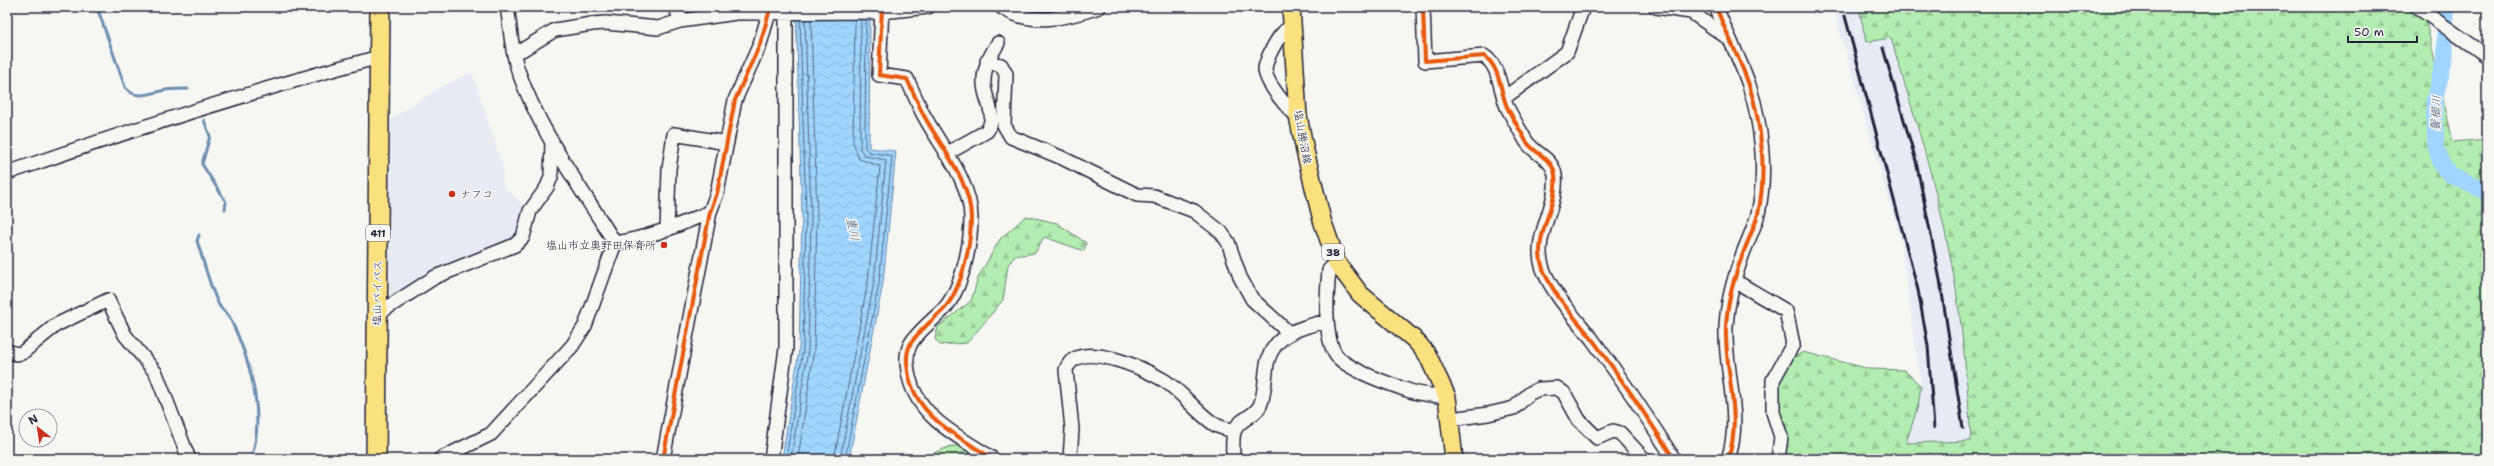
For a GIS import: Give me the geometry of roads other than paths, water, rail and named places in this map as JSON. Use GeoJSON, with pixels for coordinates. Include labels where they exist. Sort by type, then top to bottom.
{"type":"FeatureCollection","features":[{"type":"Feature","properties":{"kind":"highway","name":"塩山バイパス"},"geometry":{"type":"LineString","coordinates":[[376,459],[376,315],[380,7]]}},
{"type":"Feature","properties":{"kind":"main road","name":"塩山勝沼線"},"geometry":{"type":"LineString","coordinates":[[1291,7],[1298,116],[1304,151],[1322,220],[1337,263],[1360,294],[1415,340],[1435,369],[1447,397],[1451,419],[1454,459]]}},
{"type":"Feature","properties":{"kind":"street"},"geometry":{"type":"LineString","coordinates":[[507,7],[513,50],[519,73],[552,141],[615,243]]}},
{"type":"Feature","properties":{"kind":"street"},"geometry":{"type":"LineString","coordinates":[[676,7],[680,21]]}},
{"type":"Feature","properties":{"kind":"street"},"geometry":{"type":"LineString","coordinates":[[513,50],[522,50],[555,30],[606,23],[658,28],[680,21],[736,13],[882,10],[928,7]]}},
{"type":"Feature","properties":{"kind":"street"},"geometry":{"type":"LineString","coordinates":[[1001,7],[1018,17],[1046,20],[1080,14],[1098,7]]}},
{"type":"Feature","properties":{"kind":"street"},"geometry":{"type":"LineString","coordinates":[[1423,7],[1425,60],[1484,56],[1495,68],[1504,98],[1530,147],[1549,162],[1555,174],[1554,188],[1540,243],[1544,270],[1617,377],[1641,406],[1674,459]]}},
{"type":"Feature","properties":{"kind":"street"},"geometry":{"type":"LineString","coordinates":[[1504,98],[1567,52],[1583,7]]}},
{"type":"Feature","properties":{"kind":"street"},"geometry":{"type":"LineString","coordinates":[[1656,7],[1691,12],[1728,38]]}},
{"type":"Feature","properties":{"kind":"street"},"geometry":{"type":"LineString","coordinates":[[1716,7],[1749,84],[1759,125],[1762,193],[1758,215],[1728,306],[1725,351],[1734,406],[1734,430],[1728,459]]}},
{"type":"Feature","properties":{"kind":"street"},"geometry":{"type":"LineString","coordinates":[[2418,8],[2468,45],[2487,56]]}},
{"type":"Feature","properties":{"kind":"street"},"geometry":{"type":"LineString","coordinates":[[882,10],[880,75],[908,79],[922,112],[964,188],[971,217],[969,239],[960,279],[945,308],[910,344],[906,364],[912,388],[923,408],[936,421],[993,459]]}},
{"type":"Feature","properties":{"kind":"street"},"geometry":{"type":"LineString","coordinates":[[771,459],[786,348],[786,12]]}},
{"type":"Feature","properties":{"kind":"street"},"geometry":{"type":"LineString","coordinates":[[663,459],[710,212],[717,194],[735,100],[760,44],[769,13]]}},
{"type":"Feature","properties":{"kind":"street"},"geometry":{"type":"LineString","coordinates":[[1293,26],[1283,33],[1268,60],[1265,70],[1268,78],[1288,110],[1298,116]]}},
{"type":"Feature","properties":{"kind":"street"},"geometry":{"type":"LineString","coordinates":[[946,154],[987,132],[991,125],[993,117],[984,84],[987,61],[998,43]]}},
{"type":"Feature","properties":{"kind":"street"},"geometry":{"type":"LineString","coordinates":[[7,173],[171,118],[287,82],[379,57]]}},
{"type":"Feature","properties":{"kind":"street"},"geometry":{"type":"LineString","coordinates":[[987,61],[1001,65],[1006,74],[1004,125],[1011,137],[1060,157],[1137,195],[1154,196],[1194,211],[1221,232],[1228,242],[1240,277],[1252,299],[1289,333]]}},
{"type":"Feature","properties":{"kind":"street"},"geometry":{"type":"LineString","coordinates":[[667,230],[669,169],[674,134],[726,143]]}},
{"type":"Feature","properties":{"kind":"street"},"geometry":{"type":"LineString","coordinates":[[376,315],[435,277],[515,245],[523,237],[530,211],[547,187],[551,177],[552,141]]}},
{"type":"Feature","properties":{"kind":"street"},"geometry":{"type":"LineString","coordinates":[[615,243],[636,240],[667,230],[710,212]]}},
{"type":"Feature","properties":{"kind":"street"},"geometry":{"type":"LineString","coordinates":[[440,459],[491,434],[572,346],[585,326],[615,243]]}},
{"type":"Feature","properties":{"kind":"street","name":"38"},"geometry":{"type":"LineString","coordinates":[[1337,263],[1329,270],[1327,320],[1332,345],[1336,355],[1348,366],[1411,391],[1447,397]]}},
{"type":"Feature","properties":{"kind":"street"},"geometry":{"type":"LineString","coordinates":[[1735,281],[1786,311],[1793,344],[1773,380],[1773,412],[1781,437],[1778,459]]}},
{"type":"Feature","properties":{"kind":"street"},"geometry":{"type":"LineString","coordinates":[[7,351],[17,354],[22,353],[56,325],[108,300],[125,335],[156,373],[189,459]]}},
{"type":"Feature","properties":{"kind":"street"},"geometry":{"type":"LineString","coordinates":[[1233,459],[1234,431],[1240,423],[1255,412],[1261,404],[1268,362],[1274,348],[1289,333],[1302,326],[1327,320]]}},
{"type":"Feature","properties":{"kind":"street"},"geometry":{"type":"LineString","coordinates":[[1070,459],[1073,446],[1066,370],[1068,363],[1075,358],[1084,355],[1124,362],[1166,381],[1215,425],[1234,431]]}},
{"type":"Feature","properties":{"kind":"street"},"geometry":{"type":"LineString","coordinates":[[1451,419],[1488,414],[1514,408],[1530,394],[1539,389],[1557,388],[1564,393],[1579,420],[1597,438],[1613,431],[1620,433],[1644,459]]}},
{"type":"Feature","properties":{"kind":"water","name":"重川"},"geometry":{"type":"Polygon","coordinates":[[[796,7],[870,7],[869,148],[896,151],[883,283],[849,459],[782,459],[799,350],[802,217],[796,7]]]}},
{"type":"Feature","properties":{"kind":"waterway"},"geometry":{"type":"LineString","coordinates":[[97,7],[125,87],[129,91],[134,94],[144,95],[166,90],[188,89]]}},
{"type":"Feature","properties":{"kind":"waterway","name":"鬢櫛川"},"geometry":{"type":"LineString","coordinates":[[2445,7],[2445,56],[2434,101],[2436,146],[2442,166],[2451,175],[2487,192]]}},
{"type":"Feature","properties":{"kind":"waterway"},"geometry":{"type":"LineString","coordinates":[[204,120],[210,136],[202,164],[226,202],[225,209]]}},
{"type":"Feature","properties":{"kind":"waterway"},"geometry":{"type":"LineString","coordinates":[[199,235],[197,241],[212,290],[219,305],[229,316],[237,334],[244,351],[254,387],[257,424],[251,459]]}},
{"type":"Feature","properties":{"kind":"railway"},"geometry":{"type":"LineString","coordinates":[[1845,16],[1918,290],[1928,346],[1934,428]]}},
{"type":"Feature","properties":{"kind":"railway"},"geometry":{"type":"LineString","coordinates":[[1883,48],[1916,161],[1940,280],[1963,428]]}},
{"type":"Feature","properties":{"kind":"place","name":"ナフコ"},"geometry":{"type":"Point","coordinates":[452,194]}},
{"type":"Feature","properties":{"kind":"place","name":"塩山市立奥野田保育所"},"geometry":{"type":"Point","coordinates":[664,245]}}]}
